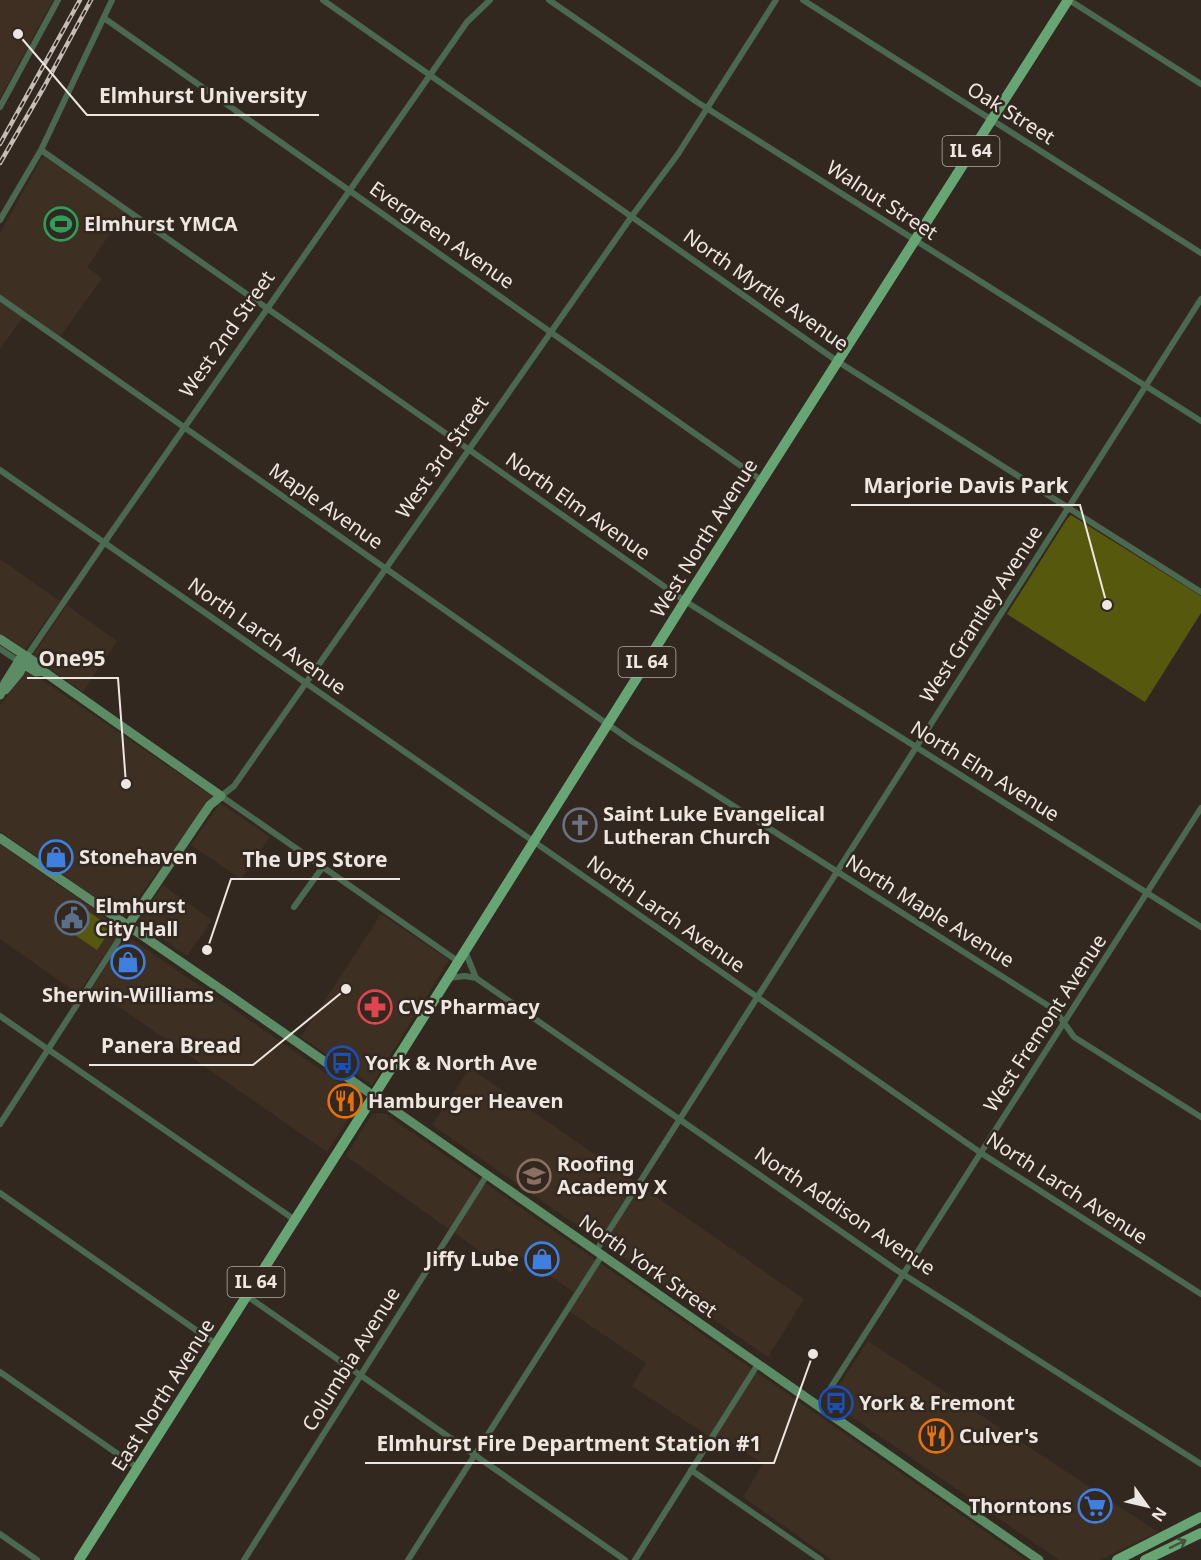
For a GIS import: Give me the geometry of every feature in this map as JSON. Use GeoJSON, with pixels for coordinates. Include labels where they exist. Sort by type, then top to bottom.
{"type":"FeatureCollection","features":[{"type":"Feature","properties":{"kind":"main road","name":"West North Avenue"},"geometry":{"type":"LineString","coordinates":[[374,1097],[761,480],[1069,0]]}},
{"type":"Feature","properties":{"kind":"main road"},"geometry":{"type":"LineString","coordinates":[[0,639],[23,659],[41,666],[43,671],[221,796]]}},
{"type":"Feature","properties":{"kind":"main road","name":"West 2nd Street"},"geometry":{"type":"LineString","coordinates":[[1,694],[10,686],[23,659]]}},
{"type":"Feature","properties":{"kind":"main road","name":"West 3rd Street"},"geometry":{"type":"LineString","coordinates":[[127,927],[202,815],[221,796]]}},
{"type":"Feature","properties":{"kind":"main road","name":"North York Street"},"geometry":{"type":"LineString","coordinates":[[0,838],[235,999],[1039,1560]]}},
{"type":"Feature","properties":{"kind":"main road","name":"East North Avenue"},"geometry":{"type":"LineString","coordinates":[[80,1560],[374,1097]]}},
{"type":"Feature","properties":{"kind":"main road"},"geometry":{"type":"LineString","coordinates":[[1117,1560],[1201,1517]]}},
{"type":"Feature","properties":{"kind":"main road"},"geometry":{"type":"LineString","coordinates":[[1150,1558],[1201,1533]]}},
{"type":"Feature","properties":{"kind":"street"},"geometry":{"type":"LineString","coordinates":[[0,107],[58,0]]}},
{"type":"Feature","properties":{"kind":"street"},"geometry":{"type":"LineString","coordinates":[[0,220],[41,150],[112,0]]}},
{"type":"Feature","properties":{"kind":"street","name":"North Myrtle Avenue"},"geometry":{"type":"LineString","coordinates":[[322,0],[837,361],[1201,592]]}},
{"type":"Feature","properties":{"kind":"street","name":"West 2nd Street"},"geometry":{"type":"LineString","coordinates":[[23,659],[467,22],[490,0]]}},
{"type":"Feature","properties":{"kind":"street","name":"Walnut Street"},"geometry":{"type":"LineString","coordinates":[[549,0],[708,108],[1201,421]]}},
{"type":"Feature","properties":{"kind":"street","name":"West 3rd Street"},"geometry":{"type":"LineString","coordinates":[[221,796],[234,786],[632,216],[668,168],[775,0]]}},
{"type":"Feature","properties":{"kind":"street","name":"Oak Street"},"geometry":{"type":"LineString","coordinates":[[803,0],[1201,253]]}},
{"type":"Feature","properties":{"kind":"street"},"geometry":{"type":"LineString","coordinates":[[1069,0],[1201,84]]}},
{"type":"Feature","properties":{"kind":"street","name":"Evergreen Avenue"},"geometry":{"type":"LineString","coordinates":[[104,18],[761,480]]}},
{"type":"Feature","properties":{"kind":"street","name":"North Elm Avenue"},"geometry":{"type":"LineString","coordinates":[[41,150],[685,601],[1201,927]]}},
{"type":"Feature","properties":{"kind":"street","name":"Maple Avenue"},"geometry":{"type":"LineString","coordinates":[[0,298],[633,742]]}},
{"type":"Feature","properties":{"kind":"street","name":"West Grantley Avenue"},"geometry":{"type":"LineString","coordinates":[[408,1560],[680,1120],[1201,299]]}},
{"type":"Feature","properties":{"kind":"street","name":"North Larch Avenue"},"geometry":{"type":"LineString","coordinates":[[0,470],[981,1153],[1201,1294]]}},
{"type":"Feature","properties":{"kind":"street"},"geometry":{"type":"LineString","coordinates":[[0,648],[23,659]]}},
{"type":"Feature","properties":{"kind":"street","name":"North Maple Avenue"},"geometry":{"type":"LineString","coordinates":[[633,742],[1055,1010],[1074,1037],[1201,1118]]}},
{"type":"Feature","properties":{"kind":"street"},"geometry":{"type":"LineString","coordinates":[[221,796],[459,962]]}},
{"type":"Feature","properties":{"kind":"street","name":"West Fremont Avenue"},"geometry":{"type":"LineString","coordinates":[[819,1407],[1201,808]]}},
{"type":"Feature","properties":{"kind":"street"},"geometry":{"type":"LineString","coordinates":[[294,907],[322,868]]}},
{"type":"Feature","properties":{"kind":"street"},"geometry":{"type":"LineString","coordinates":[[0,1125],[127,927]]}},
{"type":"Feature","properties":{"kind":"street"},"geometry":{"type":"LineString","coordinates":[[465,951],[476,978]]}},
{"type":"Feature","properties":{"kind":"street"},"geometry":{"type":"LineString","coordinates":[[448,978],[465,976],[476,978]]}},
{"type":"Feature","properties":{"kind":"street","name":"North Addison Avenue"},"geometry":{"type":"LineString","coordinates":[[476,978],[904,1274],[1201,1464]]}},
{"type":"Feature","properties":{"kind":"street"},"geometry":{"type":"LineString","coordinates":[[0,1016],[295,1220]]}},
{"type":"Feature","properties":{"kind":"street","name":"Columbia Avenue"},"geometry":{"type":"LineString","coordinates":[[244,1560],[486,1175]]}},
{"type":"Feature","properties":{"kind":"street"},"geometry":{"type":"LineString","coordinates":[[0,1193],[216,1344]]}},
{"type":"Feature","properties":{"kind":"street"},"geometry":{"type":"LineString","coordinates":[[247,1296],[625,1560]]}},
{"type":"Feature","properties":{"kind":"street"},"geometry":{"type":"LineString","coordinates":[[635,1560],[758,1364]]}},
{"type":"Feature","properties":{"kind":"street"},"geometry":{"type":"LineString","coordinates":[[0,1372],[138,1468]]}},
{"type":"Feature","properties":{"kind":"street"},"geometry":{"type":"LineString","coordinates":[[691,1470],[821,1560]]}},
{"type":"Feature","properties":{"kind":"street"},"geometry":{"type":"LineString","coordinates":[[0,1534],[37,1560]]}},
{"type":"Feature","properties":{"kind":"shaded area"},"geometry":{"type":"Polygon","coordinates":[[[0,0],[53,0],[0,98],[0,0]]]}},
{"type":"Feature","properties":{"kind":"shaded area"},"geometry":{"type":"Polygon","coordinates":[[[43,156],[125,212],[87,267],[102,278],[60,337],[27,312],[0,349],[0,233],[43,156]]]}},
{"type":"Feature","properties":{"kind":"shaded area"},"geometry":{"type":"Polygon","coordinates":[[[1071,515],[1201,596],[1201,613],[1145,702],[1007,614],[1071,515]]]}},
{"type":"Feature","properties":{"kind":"shaded area"},"geometry":{"type":"Polygon","coordinates":[[[0,559],[60,601],[24,651],[0,634],[0,559]]]}},
{"type":"Feature","properties":{"kind":"shaded area"},"geometry":{"type":"Polygon","coordinates":[[[67,605],[117,641],[83,692],[32,656],[67,605]]]}},
{"type":"Feature","properties":{"kind":"shaded area"},"geometry":{"type":"Polygon","coordinates":[[[26,669],[212,796],[124,918],[0,831],[0,706],[26,669]]]}},
{"type":"Feature","properties":{"kind":"shaded area"},"geometry":{"type":"Polygon","coordinates":[[[220,803],[270,837],[241,879],[191,845],[220,803]]]}},
{"type":"Feature","properties":{"kind":"shaded area"},"geometry":{"type":"Polygon","coordinates":[[[0,844],[122,929],[78,994],[0,939],[0,844]]]}},
{"type":"Feature","properties":{"kind":"shaded area"},"geometry":{"type":"Polygon","coordinates":[[[163,885],[212,920],[187,956],[138,921],[163,885]]]}},
{"type":"Feature","properties":{"kind":"shaded area"},"geometry":{"type":"Polygon","coordinates":[[[88,911],[109,926],[110,931],[97,950],[72,933],[88,911]]]}},
{"type":"Feature","properties":{"kind":"shaded area"},"geometry":{"type":"Polygon","coordinates":[[[381,914],[449,960],[372,1085],[301,1037],[381,914]]]}},
{"type":"Feature","properties":{"kind":"shaded area"},"geometry":{"type":"Polygon","coordinates":[[[126,935],[362,1098],[327,1152],[92,988],[126,935]]]}},
{"type":"Feature","properties":{"kind":"shaded area"},"geometry":{"type":"Polygon","coordinates":[[[470,1068],[804,1299],[768,1357],[432,1125],[470,1068]]]}},
{"type":"Feature","properties":{"kind":"shaded area"},"geometry":{"type":"Polygon","coordinates":[[[384,1113],[1026,1560],[832,1560],[743,1497],[763,1464],[720,1435],[716,1441],[632,1386],[646,1363],[564,1308],[574,1292],[521,1257],[511,1273],[346,1156],[372,1114],[384,1113]]]}},
{"type":"Feature","properties":{"kind":"shaded area"},"geometry":{"type":"Polygon","coordinates":[[[868,1341],[1158,1532],[1100,1560],[1059,1560],[829,1401],[868,1341]]]}},
{"type":"Feature","properties":{"kind":"railway"},"geometry":{"type":"LineString","coordinates":[[0,144],[80,0]]}},
{"type":"Feature","properties":{"kind":"railway"},"geometry":{"type":"LineString","coordinates":[[0,163],[91,0]]}},
{"type":"Feature","properties":{"kind":"place","name":"Elmhurst University"},"geometry":{"type":"Point","coordinates":[18,34]}},
{"type":"Feature","properties":{"kind":"place","name":"Elmhurst YMCA"},"geometry":{"type":"Point","coordinates":[61,224]}},
{"type":"Feature","properties":{"kind":"place","name":"Marjorie Davis Park"},"geometry":{"type":"Point","coordinates":[1107,605]}},
{"type":"Feature","properties":{"kind":"place","name":"One95"},"geometry":{"type":"Point","coordinates":[126,784]}},
{"type":"Feature","properties":{"kind":"place","name":"Saint Luke Evangelical Lutheran Church"},"geometry":{"type":"Point","coordinates":[580,825]}},
{"type":"Feature","properties":{"kind":"place","name":"Stonehaven"},"geometry":{"type":"Point","coordinates":[56,857]}},
{"type":"Feature","properties":{"kind":"place","name":"Elmhurst City Hall"},"geometry":{"type":"Point","coordinates":[72,918]}},
{"type":"Feature","properties":{"kind":"place","name":"The UPS Store"},"geometry":{"type":"Point","coordinates":[207,950]}},
{"type":"Feature","properties":{"kind":"place","name":"Sherwin-Williams"},"geometry":{"type":"Point","coordinates":[128,962]}},
{"type":"Feature","properties":{"kind":"place","name":"Panera Bread"},"geometry":{"type":"Point","coordinates":[346,989]}},
{"type":"Feature","properties":{"kind":"place","name":"CVS Pharmacy"},"geometry":{"type":"Point","coordinates":[375,1007]}},
{"type":"Feature","properties":{"kind":"place","name":"York & North Ave"},"geometry":{"type":"Point","coordinates":[342,1063]}},
{"type":"Feature","properties":{"kind":"place","name":"Hamburger Heaven"},"geometry":{"type":"Point","coordinates":[345,1101]}},
{"type":"Feature","properties":{"kind":"place","name":"Roofing Academy X"},"geometry":{"type":"Point","coordinates":[534,1176]}},
{"type":"Feature","properties":{"kind":"place","name":"Jiffy Lube"},"geometry":{"type":"Point","coordinates":[542,1259]}},
{"type":"Feature","properties":{"kind":"place","name":"Elmhurst Fire Department Station #1"},"geometry":{"type":"Point","coordinates":[813,1354]}},
{"type":"Feature","properties":{"kind":"place","name":"York & Fremont"},"geometry":{"type":"Point","coordinates":[836,1403]}},
{"type":"Feature","properties":{"kind":"place","name":"Culver's"},"geometry":{"type":"Point","coordinates":[936,1436]}},
{"type":"Feature","properties":{"kind":"place","name":"Thorntons"},"geometry":{"type":"Point","coordinates":[1095,1506]}}]}
